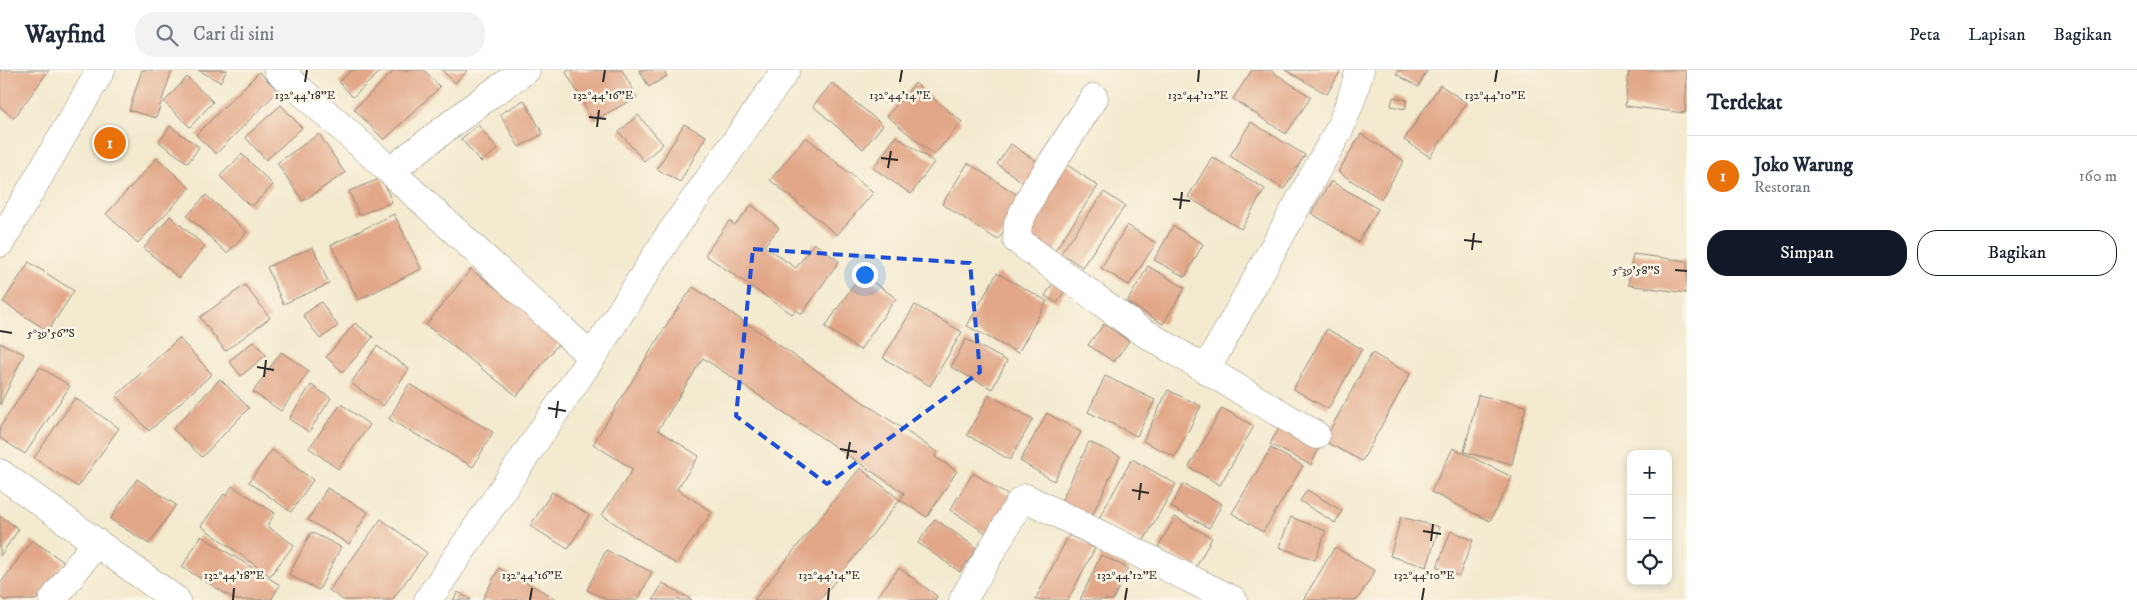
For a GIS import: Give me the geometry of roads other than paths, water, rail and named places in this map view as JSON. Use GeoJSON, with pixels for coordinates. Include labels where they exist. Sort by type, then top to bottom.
{"type":"FeatureCollection","features":[{"type":"Feature","properties":{"kind":"main road"},"geometry":{"type":"LineString","coordinates":[[0,242],[101,70]]}},
{"type":"Feature","properties":{"kind":"main road"},"geometry":{"type":"LineString","coordinates":[[278,70],[592,357]]}},
{"type":"Feature","properties":{"kind":"main road"},"geometry":{"type":"LineString","coordinates":[[390,171],[484,99],[526,70]]}},
{"type":"Feature","properties":{"kind":"main road"},"geometry":{"type":"LineString","coordinates":[[428,600],[592,357],[668,237],[786,70]]}},
{"type":"Feature","properties":{"kind":"main road"},"geometry":{"type":"LineString","coordinates":[[1206,370],[1340,128],[1360,70]]}},
{"type":"Feature","properties":{"kind":"main road"},"geometry":{"type":"LineString","coordinates":[[1094,98],[1035,189],[1018,223],[1017,240],[1138,329],[1316,435]]}},
{"type":"Feature","properties":{"kind":"main road"},"geometry":{"type":"LineString","coordinates":[[0,473],[176,600]]}},
{"type":"Feature","properties":{"kind":"main road"},"geometry":{"type":"LineString","coordinates":[[963,600],[1020,502],[1026,498],[1233,600]]}},
{"type":"Feature","properties":{"kind":"main road"},"geometry":{"type":"LineString","coordinates":[[53,600],[96,542]]}},
{"type":"Feature","properties":{"kind":"place","name":"Joko Warung"},"geometry":{"type":"Point","coordinates":[110,143]}}]}
